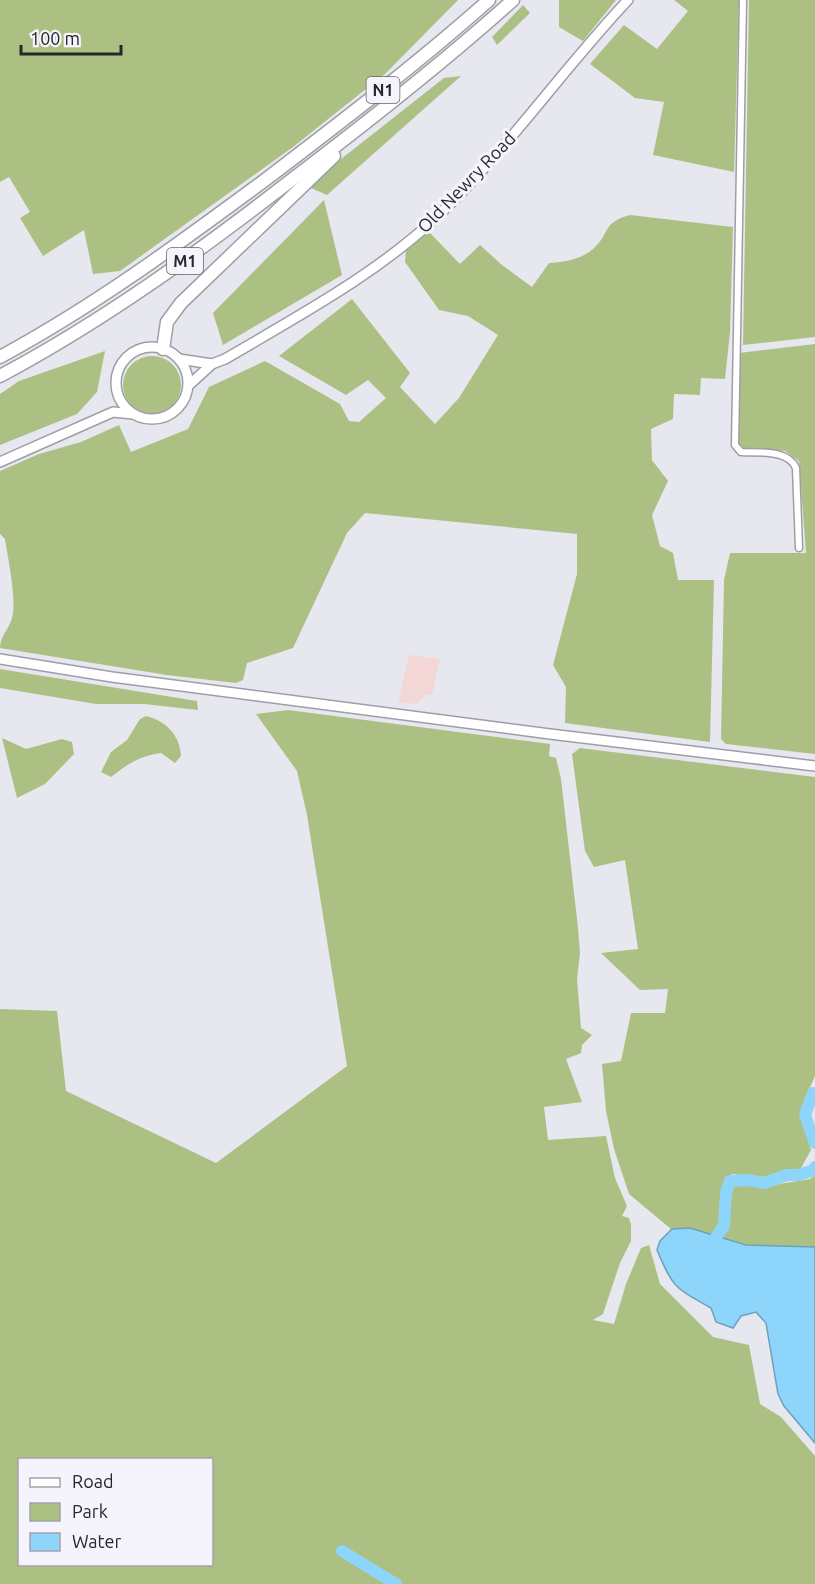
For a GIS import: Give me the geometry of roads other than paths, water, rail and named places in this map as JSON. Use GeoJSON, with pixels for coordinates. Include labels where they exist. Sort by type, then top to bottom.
{"type":"FeatureCollection","features":[{"type":"Feature","properties":{"kind":"highway","name":"N1"},"geometry":{"type":"LineString","coordinates":[[92,304],[169,252],[332,129],[407,71],[489,0]]}},
{"type":"Feature","properties":{"kind":"highway","name":"N1"},"geometry":{"type":"LineString","coordinates":[[358,129],[452,55],[513,0]]}},
{"type":"Feature","properties":{"kind":"highway"},"geometry":{"type":"LineString","coordinates":[[164,349],[163,338],[167,322],[176,308],[332,158],[358,129]]}},
{"type":"Feature","properties":{"kind":"highway","name":"M1"},"geometry":{"type":"LineString","coordinates":[[0,376],[104,317],[178,266],[358,129]]}},
{"type":"Feature","properties":{"kind":"highway"},"geometry":{"type":"LineString","coordinates":[[0,347],[92,304]]}},
{"type":"Feature","properties":{"kind":"highway"},"geometry":{"type":"LineString","coordinates":[[0,357],[92,304]]}},
{"type":"Feature","properties":{"kind":"main road","name":"Old Newry Road"},"geometry":{"type":"LineString","coordinates":[[189,385],[212,364],[225,359],[338,292],[401,247],[442,212],[497,153],[596,34],[628,0]]}},
{"type":"Feature","properties":{"kind":"main road"},"geometry":{"type":"LineString","coordinates":[[179,359],[187,373],[189,385],[186,398],[179,408],[169,416],[144,419],[133,414],[123,405],[116,384],[118,372],[123,362],[131,354],[141,349],[152,347],[164,349],[179,359],[212,364]]}},
{"type":"Feature","properties":{"kind":"main road"},"geometry":{"type":"LineString","coordinates":[[113,412],[118,395]]}},
{"type":"Feature","properties":{"kind":"main road"},"geometry":{"type":"LineString","coordinates":[[0,462],[113,412],[133,414]]}},
{"type":"Feature","properties":{"kind":"main road"},"geometry":{"type":"LineString","coordinates":[[0,659],[156,683],[646,747],[815,766]]}},
{"type":"Feature","properties":{"kind":"street"},"geometry":{"type":"LineString","coordinates":[[743,0],[735,445],[741,452],[784,456],[792,460],[796,468],[799,548]]}},
{"type":"Feature","properties":{"kind":"water"},"geometry":{"type":"Polygon","coordinates":[[[690,1228],[746,1245],[815,1247],[815,1443],[784,1406],[778,1394],[766,1323],[756,1312],[741,1316],[733,1328],[716,1322],[711,1308],[682,1291],[667,1272],[657,1250],[660,1241],[672,1229],[690,1228]]]}},
{"type":"Feature","properties":{"kind":"waterway"},"geometry":{"type":"LineString","coordinates":[[813,1093],[805,1115],[815,1143]]}},
{"type":"Feature","properties":{"kind":"waterway"},"geometry":{"type":"LineString","coordinates":[[708,1248],[724,1226],[726,1193],[730,1181],[748,1180],[764,1183],[787,1175],[798,1175],[814,1170],[815,1167]]}},
{"type":"Feature","properties":{"kind":"waterway"},"geometry":{"type":"LineString","coordinates":[[342,1551],[396,1584]]}}]}
